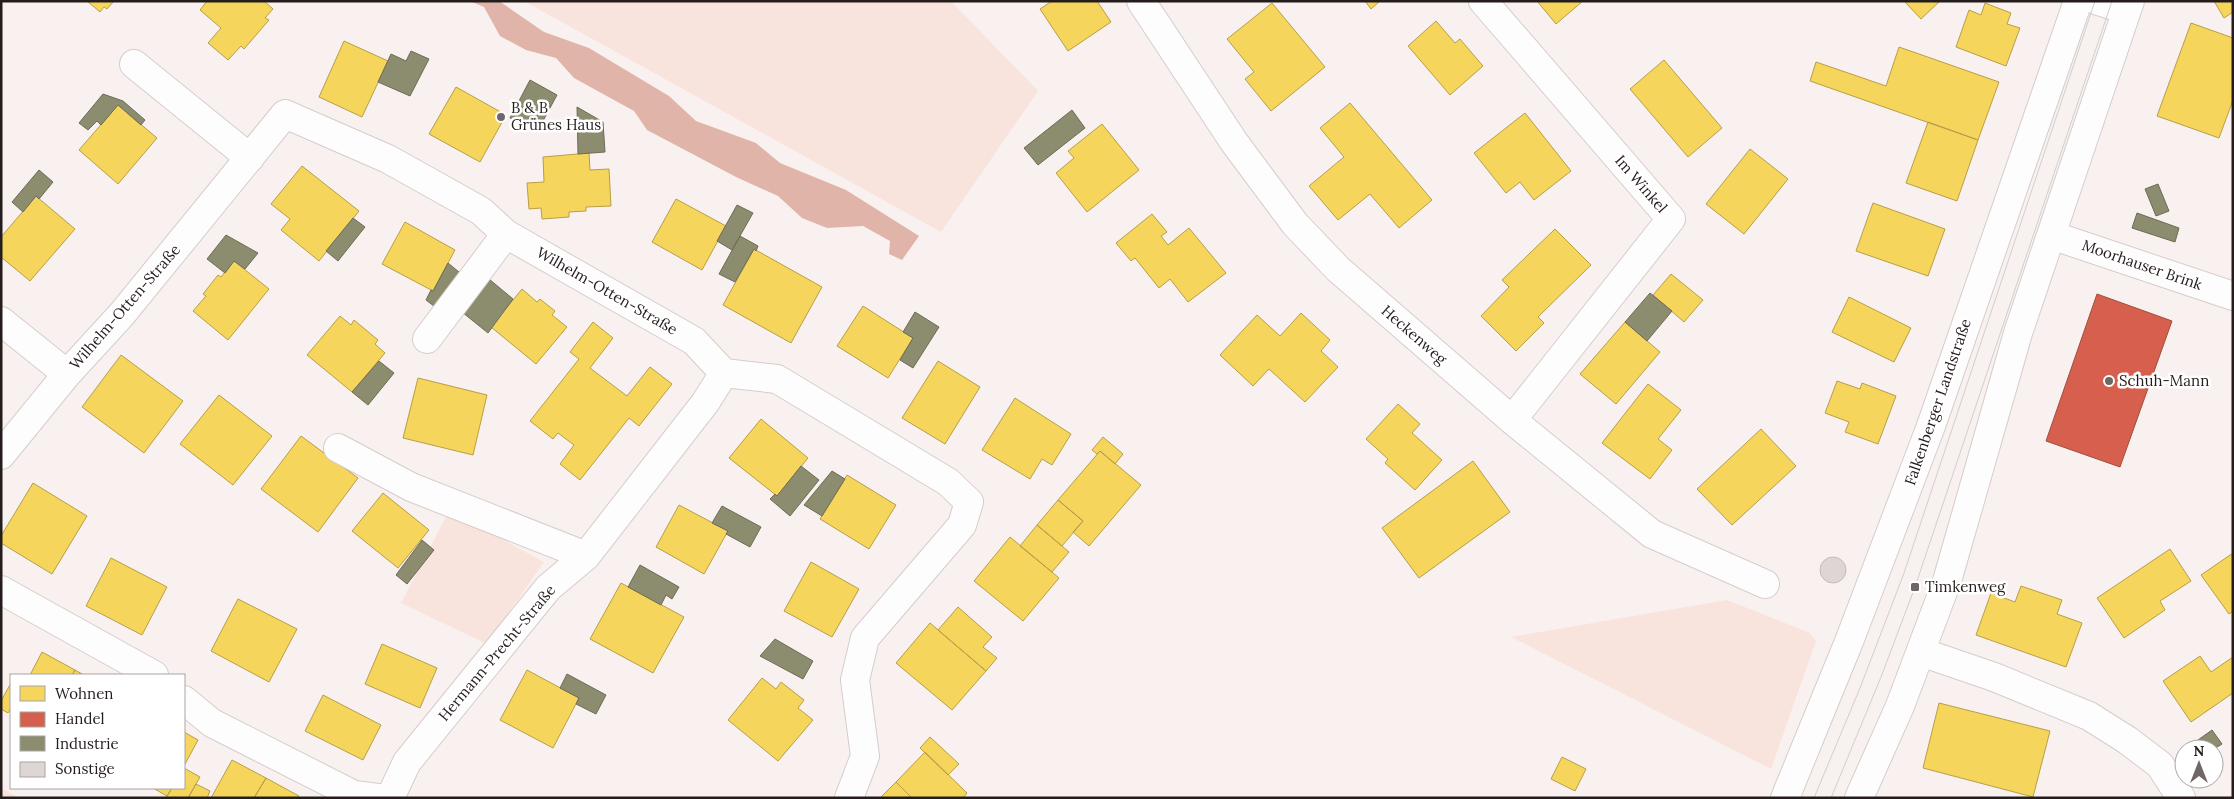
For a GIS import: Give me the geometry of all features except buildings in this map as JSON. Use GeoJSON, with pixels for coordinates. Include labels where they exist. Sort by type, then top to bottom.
{"type":"FeatureCollection","features":[{"type":"Feature","properties":{"kind":"street","name":"Heckenweg"},"geometry":{"type":"LineString","coordinates":[[1141,1],[1234,142],[1295,224],[1338,269],[1512,420],[1652,534],[1765,584]]}},
{"type":"Feature","properties":{"kind":"street","name":"Im Winkel"},"geometry":{"type":"LineString","coordinates":[[1483,1],[1671,219],[1512,420]]}},
{"type":"Feature","properties":{"kind":"street","name":"Falkenberger Landstraße"},"geometry":{"type":"LineString","coordinates":[[1785,798],[1850,639],[1931,426],[2078,1]]}},
{"type":"Feature","properties":{"kind":"street"},"geometry":{"type":"LineString","coordinates":[[1859,798],[1880,755],[1947,581],[2018,333],[2128,6],[2098,1]]}},
{"type":"Feature","properties":{"kind":"street"},"geometry":{"type":"LineString","coordinates":[[134,64],[250,158]]}},
{"type":"Feature","properties":{"kind":"street","name":"Wilhelm-Otten-Straße"},"geometry":{"type":"LineString","coordinates":[[1,456],[67,374],[122,314],[285,114],[388,159],[482,211],[506,234],[694,341],[724,373]]}},
{"type":"Feature","properties":{"kind":"street"},"geometry":{"type":"LineString","coordinates":[[427,339],[506,234]]}},
{"type":"Feature","properties":{"kind":"street","name":"Moorhauser Brink"},"geometry":{"type":"LineString","coordinates":[[2051,235],[2233,296]]}},
{"type":"Feature","properties":{"kind":"street"},"geometry":{"type":"LineString","coordinates":[[1,321],[67,374]]}},
{"type":"Feature","properties":{"kind":"street"},"geometry":{"type":"LineString","coordinates":[[724,373],[781,381],[948,482],[969,502],[962,525],[865,638],[854,680],[865,756],[849,798]]}},
{"type":"Feature","properties":{"kind":"street","name":"Hermann-Precht-Straße"},"geometry":{"type":"LineString","coordinates":[[390,798],[407,762],[548,588],[586,556],[705,403],[724,373]]}},
{"type":"Feature","properties":{"kind":"street"},"geometry":{"type":"LineString","coordinates":[[338,448],[411,487],[586,556]]}},
{"type":"Feature","properties":{"kind":"street"},"geometry":{"type":"LineString","coordinates":[[1,590],[152,674]]}},
{"type":"Feature","properties":{"kind":"street"},"geometry":{"type":"LineString","coordinates":[[1921,652],[1994,677],[2089,716],[2127,740],[2160,765],[2181,798]]}},
{"type":"Feature","properties":{"kind":"street"},"geometry":{"type":"LineString","coordinates":[[185,701],[212,724],[354,795],[378,798]]}},
{"type":"Feature","properties":{"kind":"shaded area"},"geometry":{"type":"Polygon","coordinates":[[[470,1],[499,1],[544,32],[589,48],[669,96],[696,121],[756,143],[780,163],[846,190],[919,236],[902,260],[889,254],[890,241],[863,226],[827,228],[802,218],[778,196],[736,177],[647,130],[634,111],[574,78],[556,58],[526,50],[500,36],[484,7],[470,1]]]}},
{"type":"Feature","properties":{"kind":"shaded area"},"geometry":{"type":"Polygon","coordinates":[[[524,1],[951,1],[1038,91],[941,232],[524,1]]]}},
{"type":"Feature","properties":{"kind":"shaded area"},"geometry":{"type":"Polygon","coordinates":[[[449,511],[544,562],[487,644],[401,603],[449,511]]]}},
{"type":"Feature","properties":{"kind":"shaded area"},"geometry":{"type":"Polygon","coordinates":[[[1727,600],[1810,633],[1816,641],[1771,769],[1511,637],[1727,600]]]}},
{"type":"Feature","properties":{"kind":"shaded area"},"geometry":{"type":"Polygon","coordinates":[[[1,788],[20,798],[1,798],[1,788]]]}},
{"type":"Feature","properties":{"kind":"tram line"},"geometry":{"type":"LineString","coordinates":[[1814,798],[1860,688],[1904,573],[2095,1]]}},
{"type":"Feature","properties":{"kind":"tram line"},"geometry":{"type":"LineString","coordinates":[[1831,798],[1881,677],[1915,587],[2112,1]]}},
{"type":"Feature","properties":{"kind":"place","name":"B & B Grünes Haus"},"geometry":{"type":"Point","coordinates":[501,117]}},
{"type":"Feature","properties":{"kind":"place","name":"Schuh-Mann"},"geometry":{"type":"Point","coordinates":[2109,381]}},
{"type":"Feature","properties":{"kind":"place","name":"Timkenweg"},"geometry":{"type":"Point","coordinates":[1915,587]}}]}
